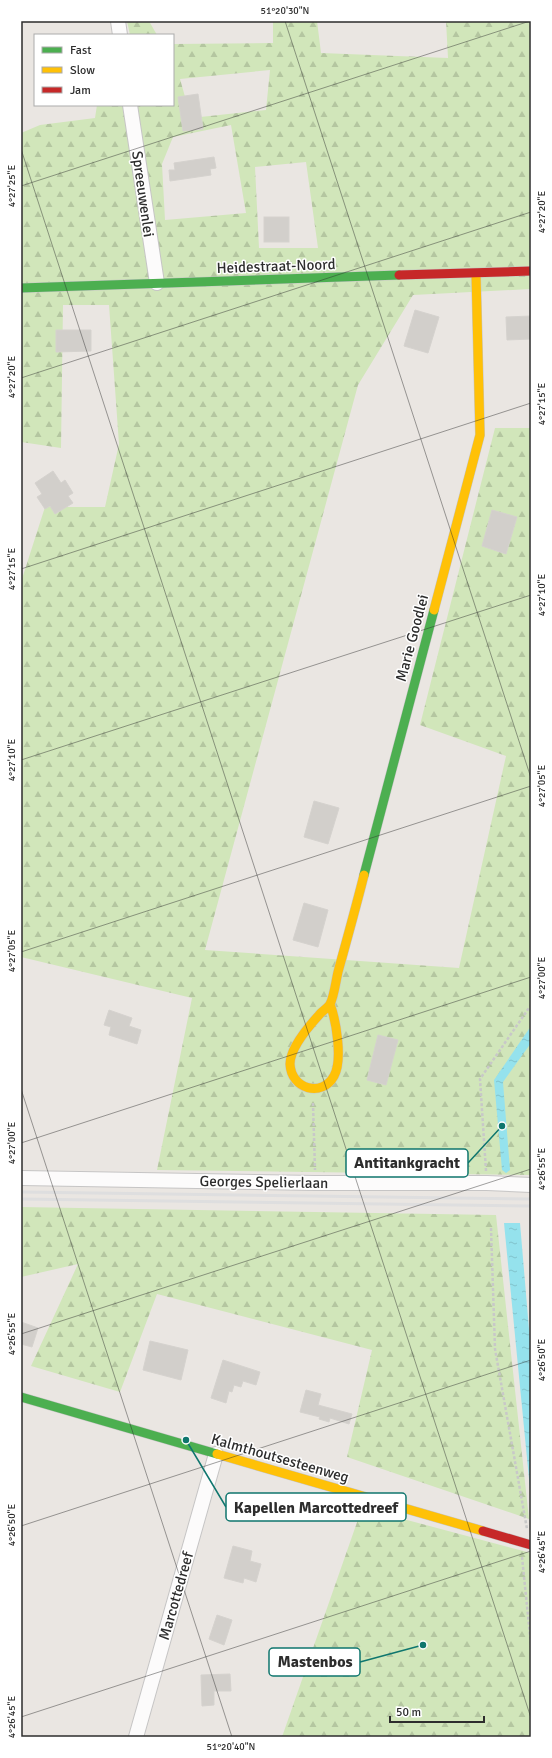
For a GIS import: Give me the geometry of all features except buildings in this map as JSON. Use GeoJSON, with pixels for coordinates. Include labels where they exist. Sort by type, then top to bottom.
{"type":"FeatureCollection","features":[{"type":"Feature","properties":{"kind":"street"},"geometry":{"type":"LineString","coordinates":[[118,21],[120,34]]}},
{"type":"Feature","properties":{"kind":"street","name":"Spreeuwenlei"},"geometry":{"type":"LineString","coordinates":[[130,106],[157,283]]}},
{"type":"Feature","properties":{"kind":"street","name":"Heidestraat-Noord"},"geometry":{"type":"LineString","coordinates":[[21,288],[531,271]]}},
{"type":"Feature","properties":{"kind":"street","name":"Marie Goodlei"},"geometry":{"type":"LineString","coordinates":[[330,1004],[334,1014],[338,1064],[334,1077],[323,1087],[313,1089],[303,1087],[296,1081],[291,1071],[290,1062],[292,1053],[319,1014],[330,1004],[480,435],[476,274]]}},
{"type":"Feature","properties":{"kind":"street","name":"Georges Spelierlaan"},"geometry":{"type":"LineString","coordinates":[[21,1178],[315,1183],[487,1183],[531,1185]]}},
{"type":"Feature","properties":{"kind":"street","name":"Kalmthoutsesteenweg"},"geometry":{"type":"LineString","coordinates":[[21,1397],[531,1545]]}},
{"type":"Feature","properties":{"kind":"street","name":"Marcottedreef"},"geometry":{"type":"LineString","coordinates":[[136,1737],[216,1454]]}},
{"type":"Feature","properties":{"kind":"path"},"geometry":{"type":"LineString","coordinates":[[487,1183],[480,1079],[531,1005]]}},
{"type":"Feature","properties":{"kind":"path"},"geometry":{"type":"LineString","coordinates":[[313,1089],[315,1183]]}},
{"type":"Feature","properties":{"kind":"path"},"geometry":{"type":"LineString","coordinates":[[491,1228],[495,1349],[531,1545]]}},
{"type":"Feature","properties":{"kind":"path"},"geometry":{"type":"LineString","coordinates":[[521,1542],[531,1645]]}},
{"type":"Feature","properties":{"kind":"green space"},"geometry":{"type":"Polygon","coordinates":[[[127,21],[149,21],[156,34],[130,34],[127,21]]]}},
{"type":"Feature","properties":{"kind":"green space"},"geometry":{"type":"Polygon","coordinates":[[[273,21],[317,21],[321,53],[448,58],[446,21],[531,21],[531,289],[413,295],[358,385],[205,950],[459,968],[506,756],[420,725],[495,428],[531,428],[531,1175],[157,1170],[192,998],[21,957],[21,582],[45,507],[105,507],[119,444],[109,305],[63,305],[61,448],[21,442],[21,133],[40,125],[95,118],[97,106],[174,106],[174,44],[273,43],[273,21]],[[270,70],[180,79],[191,118],[266,110],[270,70]],[[231,125],[173,137],[162,164],[165,220],[246,213],[231,125]],[[306,162],[255,167],[259,248],[318,248],[306,162]]]}},
{"type":"Feature","properties":{"kind":"green space"},"geometry":{"type":"Polygon","coordinates":[[[21,1207],[496,1215],[529,1519],[347,1457],[372,1350],[157,1294],[120,1392],[31,1366],[78,1264],[21,1277],[21,1207]]]}},
{"type":"Feature","properties":{"kind":"green space"},"geometry":{"type":"Polygon","coordinates":[[[362,1508],[531,1553],[531,1737],[282,1737],[362,1508]]]}},
{"type":"Feature","properties":{"kind":"water"},"geometry":{"type":"Polygon","coordinates":[[[531,1026],[531,1043],[503,1082],[510,1170],[506,1173],[502,1170],[494,1080],[531,1026]]]}},
{"type":"Feature","properties":{"kind":"water"},"geometry":{"type":"Polygon","coordinates":[[[504,1223],[520,1223],[531,1353],[531,1499],[504,1223]]]}},
{"type":"Feature","properties":{"kind":"railway"},"geometry":{"type":"LineString","coordinates":[[21,1192],[531,1199]]}},
{"type":"Feature","properties":{"kind":"railway"},"geometry":{"type":"LineString","coordinates":[[21,1199],[531,1206]]}},
{"type":"Feature","properties":{"kind":"traffic: fast"},"geometry":{"type":"LineString","coordinates":[[21,288],[399,275]]}},
{"type":"Feature","properties":{"kind":"traffic: fast"},"geometry":{"type":"LineString","coordinates":[[364,875],[434,610]]}},
{"type":"Feature","properties":{"kind":"traffic: fast"},"geometry":{"type":"LineString","coordinates":[[21,1397],[217,1454]]}},
{"type":"Feature","properties":{"kind":"traffic: slow"},"geometry":{"type":"LineString","coordinates":[[434,610],[480,435],[476,274]]}},
{"type":"Feature","properties":{"kind":"traffic: slow"},"geometry":{"type":"LineString","coordinates":[[330,1004],[338,1040],[337,1069],[329,1083],[322,1087],[308,1088],[301,1085],[292,1073],[290,1064],[291,1058],[293,1051],[305,1031],[331,1001],[364,875]]}},
{"type":"Feature","properties":{"kind":"traffic: slow"},"geometry":{"type":"LineString","coordinates":[[217,1454],[483,1531]]}},
{"type":"Feature","properties":{"kind":"traffic: jam"},"geometry":{"type":"LineString","coordinates":[[399,275],[531,271]]}},
{"type":"Feature","properties":{"kind":"traffic: jam"},"geometry":{"type":"LineString","coordinates":[[483,1531],[531,1545]]}},
{"type":"Feature","properties":{"kind":"place","name":"Antitankgracht"},"geometry":{"type":"Point","coordinates":[502,1126]}},
{"type":"Feature","properties":{"kind":"place","name":"Kapellen Marcottedreef"},"geometry":{"type":"Point","coordinates":[186,1440]}},
{"type":"Feature","properties":{"kind":"place","name":"Mastenbos"},"geometry":{"type":"Point","coordinates":[423,1645]}}]}
